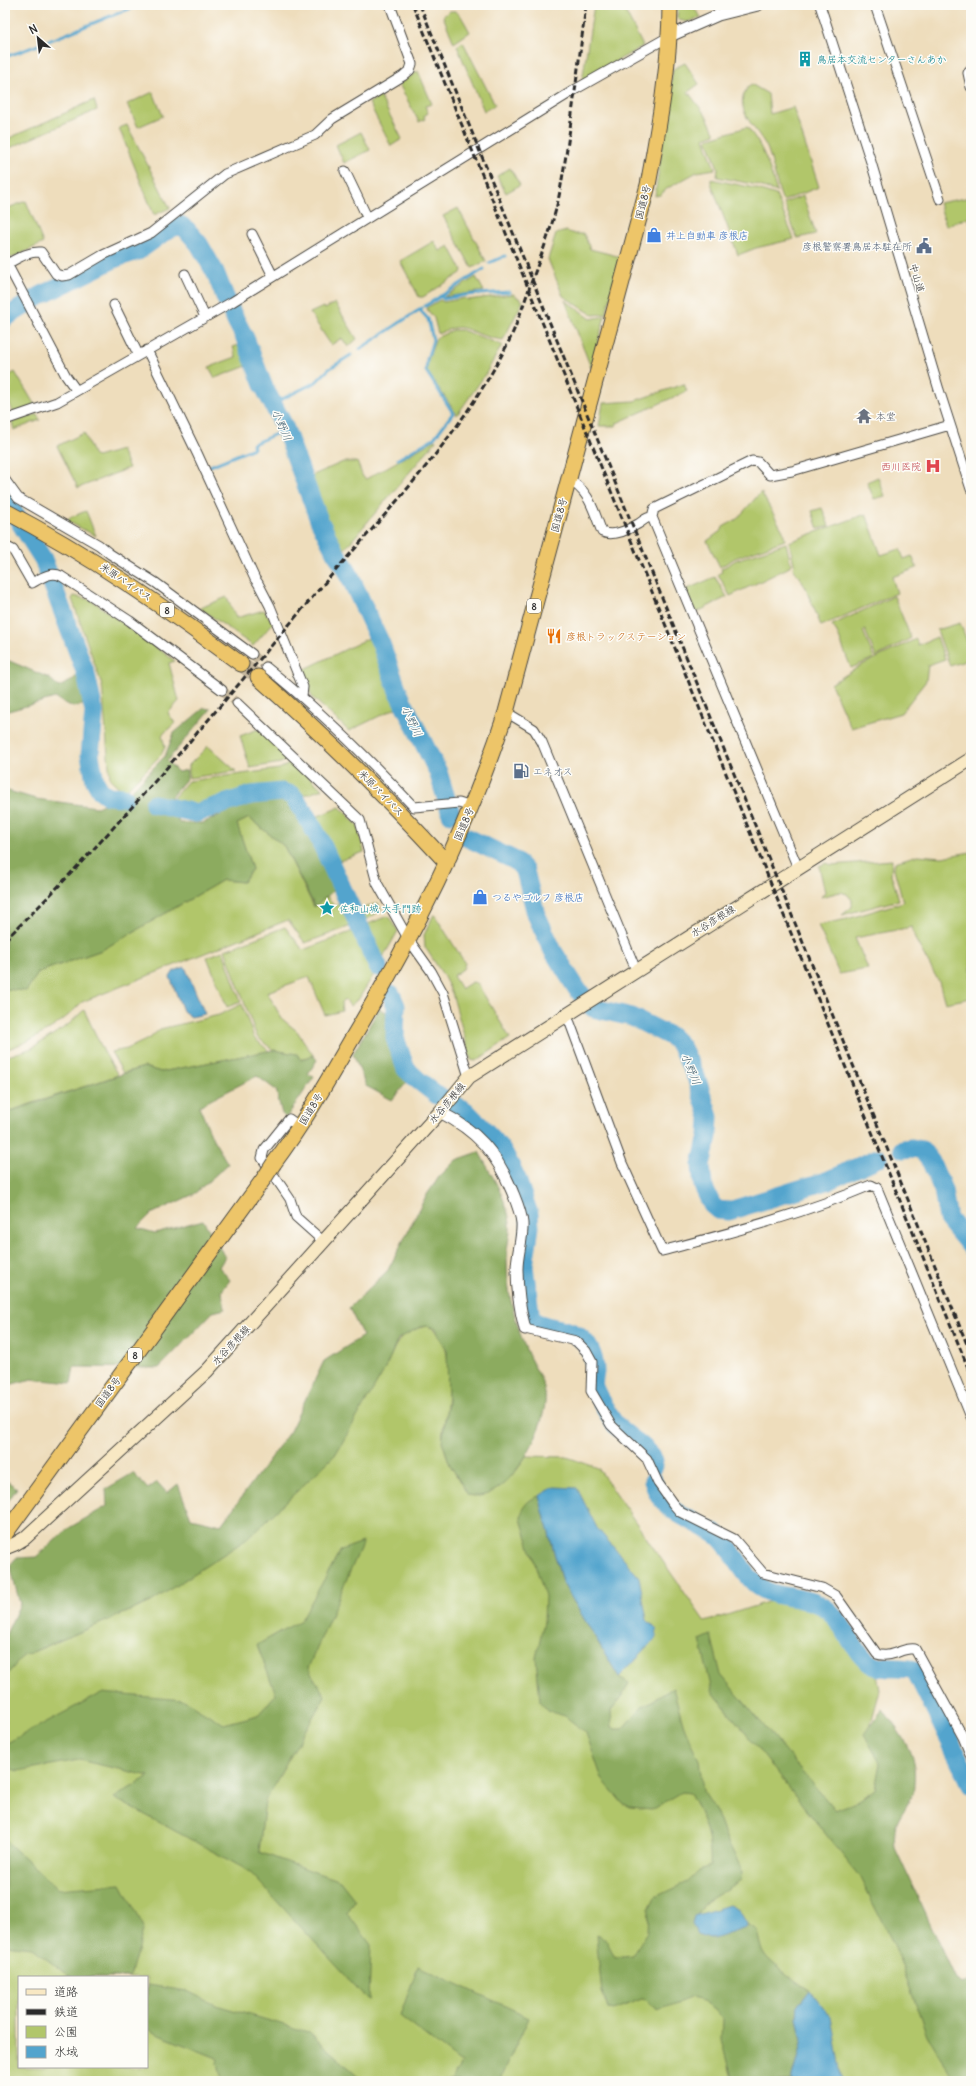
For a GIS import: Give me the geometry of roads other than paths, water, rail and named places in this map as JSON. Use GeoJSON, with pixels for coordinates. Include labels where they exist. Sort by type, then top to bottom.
{"type":"FeatureCollection","features":[{"type":"Feature","properties":{"kind":"highway","name":"国道8号"},"geometry":{"type":"LineString","coordinates":[[5,1534],[300,1127],[384,988],[447,863],[492,755],[506,712],[648,186],[656,140],[670,36],[670,5]]}},
{"type":"Feature","properties":{"kind":"highway","name":"米原バイパス"},"geometry":{"type":"LineString","coordinates":[[5,511],[91,558],[247,659]]}},
{"type":"Feature","properties":{"kind":"highway","name":"米原バイパス"},"geometry":{"type":"LineString","coordinates":[[262,672],[300,713],[369,780],[447,863]]}},
{"type":"Feature","properties":{"kind":"main road","name":"水谷彦根線"},"geometry":{"type":"LineString","coordinates":[[5,1548],[25,1538],[207,1371],[324,1242],[446,1105],[469,1077],[971,759]]}},
{"type":"Feature","properties":{"kind":"street"},"geometry":{"type":"LineString","coordinates":[[76,390],[66,376],[6,262],[34,251],[41,252],[56,274],[62,276],[69,275],[103,256],[151,233],[225,174],[315,135],[332,119],[403,76],[410,70],[412,64],[390,5]]}},
{"type":"Feature","properties":{"kind":"street"},"geometry":{"type":"LineString","coordinates":[[5,420],[57,402],[138,354],[229,304],[576,89],[670,36],[718,14],[758,5]]}},
{"type":"Feature","properties":{"kind":"street","name":"中山道"},"geometry":{"type":"LineString","coordinates":[[820,5],[871,162],[950,425],[971,489]]}},
{"type":"Feature","properties":{"kind":"street"},"geometry":{"type":"LineString","coordinates":[[875,5],[940,199]]}},
{"type":"Feature","properties":{"kind":"street"},"geometry":{"type":"LineString","coordinates":[[971,70],[968,73],[968,79],[971,87]]}},
{"type":"Feature","properties":{"kind":"street"},"geometry":{"type":"LineString","coordinates":[[345,171],[368,217]]}},
{"type":"Feature","properties":{"kind":"street"},"geometry":{"type":"LineString","coordinates":[[252,234],[273,276]]}},
{"type":"Feature","properties":{"kind":"street"},"geometry":{"type":"LineString","coordinates":[[185,274],[205,317]]}},
{"type":"Feature","properties":{"kind":"street"},"geometry":{"type":"LineString","coordinates":[[114,305],[138,354]]}},
{"type":"Feature","properties":{"kind":"street"},"geometry":{"type":"LineString","coordinates":[[147,350],[197,453],[255,580],[270,606],[304,687],[302,696]]}},
{"type":"Feature","properties":{"kind":"street"},"geometry":{"type":"LineString","coordinates":[[798,868],[652,517],[654,508],[752,461],[758,462],[770,475],[792,471],[950,425]]}},
{"type":"Feature","properties":{"kind":"street"},"geometry":{"type":"LineString","coordinates":[[5,480],[18,498],[99,545],[110,554],[156,583],[247,659]]}},
{"type":"Feature","properties":{"kind":"street"},"geometry":{"type":"LineString","coordinates":[[568,480],[578,484],[584,491],[602,532],[608,534],[622,531],[638,524],[648,517],[652,517]]}},
{"type":"Feature","properties":{"kind":"street"},"geometry":{"type":"LineString","coordinates":[[5,546],[13,550],[32,583],[51,575],[130,621],[222,690]]}},
{"type":"Feature","properties":{"kind":"street"},"geometry":{"type":"LineString","coordinates":[[262,672],[302,696],[355,744],[414,807],[452,803],[459,803],[471,807]]}},
{"type":"Feature","properties":{"kind":"street"},"geometry":{"type":"LineString","coordinates":[[237,702],[360,820],[377,883],[409,940],[431,971],[443,993],[469,1077]]}},
{"type":"Feature","properties":{"kind":"street"},"geometry":{"type":"LineString","coordinates":[[506,712],[534,729],[542,742],[636,970]]}},
{"type":"Feature","properties":{"kind":"street"},"geometry":{"type":"LineString","coordinates":[[566,1016],[622,1163],[662,1251],[768,1223],[840,1198],[871,1185],[877,1188],[971,1417]]}},
{"type":"Feature","properties":{"kind":"street"},"geometry":{"type":"LineString","coordinates":[[446,1105],[486,1146],[504,1172],[516,1202],[522,1222],[517,1268],[521,1315],[525,1329],[576,1341],[586,1351],[592,1362],[591,1391],[611,1424],[647,1459],[658,1482],[680,1512],[734,1539],[763,1572],[822,1588],[836,1596],[877,1654],[888,1656],[910,1648],[915,1649],[963,1737],[971,1756]]}},
{"type":"Feature","properties":{"kind":"street"},"geometry":{"type":"LineString","coordinates":[[300,1127],[289,1119],[264,1150],[262,1158],[290,1199],[296,1217],[324,1242]]}},
{"type":"Feature","properties":{"kind":"water"},"geometry":{"type":"Polygon","coordinates":[[[185,967],[205,1014],[191,1017],[183,1011],[170,977],[174,971],[185,967]]]}},
{"type":"Feature","properties":{"kind":"water"},"geometry":{"type":"Polygon","coordinates":[[[554,1487],[577,1488],[597,1528],[639,1577],[647,1620],[657,1630],[656,1638],[619,1677],[562,1582],[539,1496],[554,1487]]]}},
{"type":"Feature","properties":{"kind":"water"},"geometry":{"type":"Polygon","coordinates":[[[729,1905],[739,1910],[747,1924],[746,1928],[713,1939],[697,1934],[692,1924],[694,1916],[729,1905]]]}},
{"type":"Feature","properties":{"kind":"water"},"geometry":{"type":"Polygon","coordinates":[[[810,1990],[831,2017],[842,2081],[791,2081],[802,2039],[797,2018],[798,2006],[810,1990]]]}},
{"type":"Feature","properties":{"kind":"waterway"},"geometry":{"type":"LineString","coordinates":[[5,57],[140,5]]}},
{"type":"Feature","properties":{"kind":"waterway","name":"小野川"},"geometry":{"type":"LineString","coordinates":[[5,318],[40,296],[116,258],[138,251],[167,230],[180,225],[186,229],[199,244],[215,272],[230,309],[245,338],[263,385],[284,426],[319,520],[335,552],[346,568],[381,644],[399,694],[438,772],[451,814]]}},
{"type":"Feature","properties":{"kind":"waterway"},"geometry":{"type":"LineString","coordinates":[[489,263],[505,256]]}},
{"type":"Feature","properties":{"kind":"waterway"},"geometry":{"type":"LineString","coordinates":[[425,306],[484,269]]}},
{"type":"Feature","properties":{"kind":"waterway"},"geometry":{"type":"LineString","coordinates":[[440,296],[444,299],[465,295],[509,292]]}},
{"type":"Feature","properties":{"kind":"waterway"},"geometry":{"type":"LineString","coordinates":[[360,349],[422,308]]}},
{"type":"Feature","properties":{"kind":"waterway"},"geometry":{"type":"LineString","coordinates":[[398,459],[434,438],[453,413],[426,371],[427,359],[433,340],[428,319],[419,309]]}},
{"type":"Feature","properties":{"kind":"waterway"},"geometry":{"type":"LineString","coordinates":[[272,404],[316,382],[329,369],[351,355]]}},
{"type":"Feature","properties":{"kind":"waterway"},"geometry":{"type":"LineString","coordinates":[[210,466],[254,448],[253,444],[278,433]]}},
{"type":"Feature","properties":{"kind":"waterway"},"geometry":{"type":"LineString","coordinates":[[5,499],[43,559],[86,674],[94,712],[90,755],[95,781],[100,790],[108,796],[124,797]]}},
{"type":"Feature","properties":{"kind":"waterway"},"geometry":{"type":"LineString","coordinates":[[154,804],[196,813],[251,795],[282,792],[292,795],[301,807],[319,838],[378,967]]}},
{"type":"Feature","properties":{"kind":"waterway","name":"小野川"},"geometry":{"type":"LineString","coordinates":[[468,838],[516,861],[525,871],[536,914],[553,951],[577,989],[593,1008],[632,1017],[672,1037],[681,1046],[696,1077],[709,1117],[708,1136],[701,1165],[703,1186],[712,1205],[718,1210],[729,1211],[829,1180],[878,1158]]}},
{"type":"Feature","properties":{"kind":"waterway"},"geometry":{"type":"LineString","coordinates":[[391,994],[396,1006],[395,1038],[406,1069],[437,1095],[466,1111],[494,1140],[505,1155],[517,1179],[529,1214],[530,1227],[524,1266],[531,1320],[543,1325],[571,1332],[585,1342],[593,1358],[595,1372],[594,1385],[600,1400],[617,1426],[648,1452],[652,1458],[654,1466]]}},
{"type":"Feature","properties":{"kind":"waterway","name":"小野川"},"geometry":{"type":"LineString","coordinates":[[903,1149],[912,1148],[922,1150],[931,1162],[943,1190],[948,1219],[971,1247]]}},
{"type":"Feature","properties":{"kind":"waterway"},"geometry":{"type":"LineString","coordinates":[[653,1481],[664,1502],[671,1509],[718,1536],[727,1546],[747,1575],[758,1586],[775,1594],[813,1602],[829,1611],[835,1617],[860,1654],[873,1665],[915,1670],[971,1784]]}},
{"type":"Feature","properties":{"kind":"tunnel"},"geometry":{"type":"LineString","coordinates":[[252,654],[266,667]]}},
{"type":"Feature","properties":{"kind":"tunnel"},"geometry":{"type":"LineString","coordinates":[[241,664],[258,677]]}},
{"type":"Feature","properties":{"kind":"tunnel"},"geometry":{"type":"LineString","coordinates":[[222,690],[237,703]]}},
{"type":"Feature","properties":{"kind":"railway"},"geometry":{"type":"LineString","coordinates":[[413,5],[971,1375]]}},
{"type":"Feature","properties":{"kind":"railway"},"geometry":{"type":"LineString","coordinates":[[420,5],[971,1354]]}},
{"type":"Feature","properties":{"kind":"railway"},"geometry":{"type":"LineString","coordinates":[[5,940],[87,857],[126,814],[395,503],[445,442],[490,376],[515,327],[554,215],[560,191],[568,144],[586,5]]}},
{"type":"Feature","properties":{"kind":"place","name":"鳥居本交流センターさんあか"},"geometry":{"type":"Point","coordinates":[805,59]}},
{"type":"Feature","properties":{"kind":"place","name":"井上自動車 彦根店"},"geometry":{"type":"Point","coordinates":[654,235]}},
{"type":"Feature","properties":{"kind":"place","name":"彦根警察署鳥居本駐在所"},"geometry":{"type":"Point","coordinates":[924,246]}},
{"type":"Feature","properties":{"kind":"place","name":"本堂"},"geometry":{"type":"Point","coordinates":[864,416]}},
{"type":"Feature","properties":{"kind":"place","name":"西川医院"},"geometry":{"type":"Point","coordinates":[933,466]}},
{"type":"Feature","properties":{"kind":"place","name":"彦根トラックステーション"},"geometry":{"type":"Point","coordinates":[554,636]}},
{"type":"Feature","properties":{"kind":"place","name":"エネオス"},"geometry":{"type":"Point","coordinates":[521,771]}},
{"type":"Feature","properties":{"kind":"place","name":"つるやゴルフ 彦根店"},"geometry":{"type":"Point","coordinates":[480,897]}},
{"type":"Feature","properties":{"kind":"place","name":"佐和山城 大手門跡"},"geometry":{"type":"Point","coordinates":[327,908]}}]}
